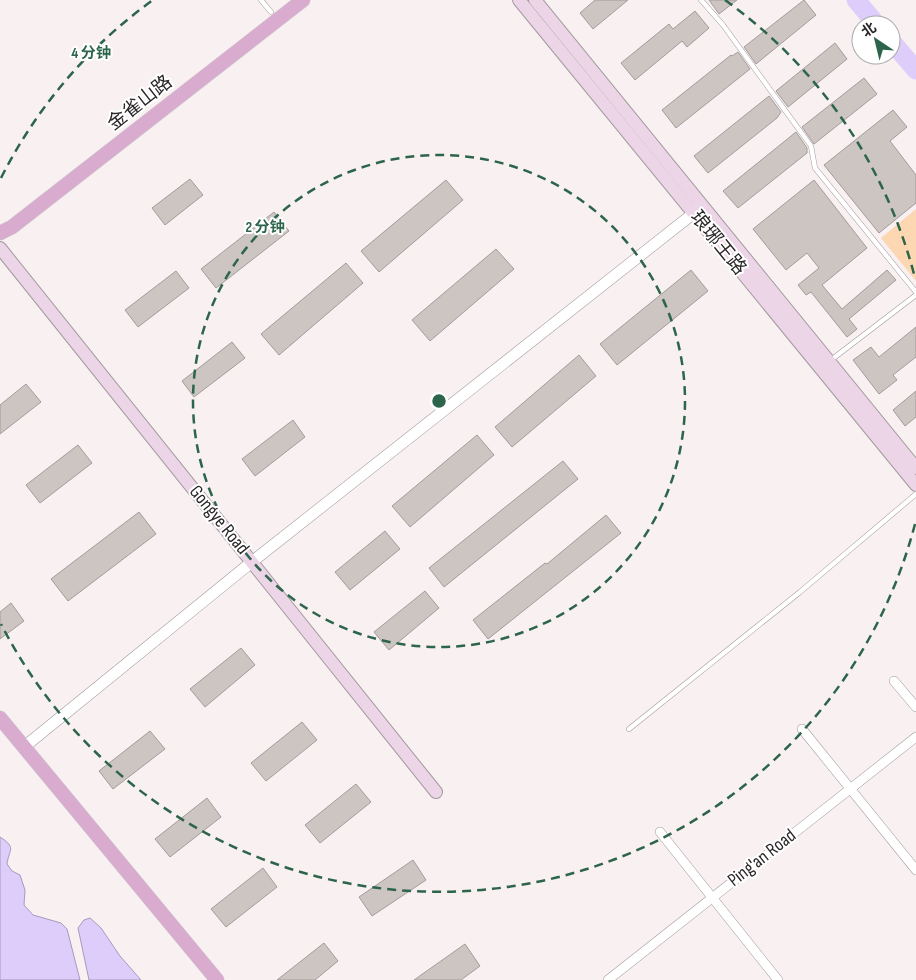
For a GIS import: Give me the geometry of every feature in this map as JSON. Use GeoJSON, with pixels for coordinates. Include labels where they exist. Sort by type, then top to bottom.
{"type":"FeatureCollection","features":[{"type":"Feature","properties":{"kind":"main road","name":"金雀山路"},"geometry":{"type":"LineString","coordinates":[[0,228],[7,220],[287,0]]}},
{"type":"Feature","properties":{"kind":"main road","name":"金雀山路"},"geometry":{"type":"LineString","coordinates":[[0,233],[12,227],[303,0]]}},
{"type":"Feature","properties":{"kind":"main road","name":"琅琊王路"},"geometry":{"type":"LineString","coordinates":[[520,0],[698,210],[825,366],[916,485]]}},
{"type":"Feature","properties":{"kind":"main road","name":"琅琊王路"},"geometry":{"type":"LineString","coordinates":[[535,0],[698,210]]}},
{"type":"Feature","properties":{"kind":"main road","name":"Gongye Road"},"geometry":{"type":"LineString","coordinates":[[0,248],[253,561],[436,792]]}},
{"type":"Feature","properties":{"kind":"main road","name":"琅琊王路"},"geometry":{"type":"LineString","coordinates":[[825,366],[916,468]]}},
{"type":"Feature","properties":{"kind":"main road"},"geometry":{"type":"LineString","coordinates":[[0,718],[217,980]]}},
{"type":"Feature","properties":{"kind":"street"},"geometry":{"type":"LineString","coordinates":[[24,747],[253,561],[698,210]]}},
{"type":"Feature","properties":{"kind":"street"},"geometry":{"type":"LineString","coordinates":[[894,681],[916,707]]}},
{"type":"Feature","properties":{"kind":"street"},"geometry":{"type":"LineString","coordinates":[[802,729],[916,870]]}},
{"type":"Feature","properties":{"kind":"street","name":"Ping'an Road"},"geometry":{"type":"LineString","coordinates":[[608,980],[916,737]]}},
{"type":"Feature","properties":{"kind":"street"},"geometry":{"type":"LineString","coordinates":[[660,832],[778,980]]}},
{"type":"Feature","properties":{"kind":"lane"},"geometry":{"type":"LineString","coordinates":[[261,0],[271,12]]}},
{"type":"Feature","properties":{"kind":"lane"},"geometry":{"type":"LineString","coordinates":[[701,0],[723,25],[811,146],[815,168],[916,294],[825,366]]}},
{"type":"Feature","properties":{"kind":"lane"},"geometry":{"type":"LineString","coordinates":[[629,729],[807,586],[916,494]]}},
{"type":"Feature","properties":{"kind":"shaded area"},"geometry":{"type":"Polygon","coordinates":[[[916,209],[916,281],[881,238],[916,209]]]}},
{"type":"Feature","properties":{"kind":"shaded area"},"geometry":{"type":"Polygon","coordinates":[[[0,837],[10,846],[7,864],[12,871],[20,875],[25,890],[24,905],[33,915],[61,923],[67,929],[80,980],[0,980],[0,837]]]}},
{"type":"Feature","properties":{"kind":"shaded area"},"geometry":{"type":"Polygon","coordinates":[[[90,918],[101,928],[120,956],[141,980],[89,980],[78,928],[84,920],[90,918]]]}},
{"type":"Feature","properties":{"kind":"building"},"geometry":{"type":"Polygon","coordinates":[[[595,0],[628,0],[593,29],[580,13],[595,0]]]}},
{"type":"Feature","properties":{"kind":"building"},"geometry":{"type":"Polygon","coordinates":[[[709,0],[737,0],[719,14],[709,0]]]}},
{"type":"Feature","properties":{"kind":"building"},"geometry":{"type":"Polygon","coordinates":[[[804,0],[816,15],[756,64],[744,47],[804,0]]]}},
{"type":"Feature","properties":{"kind":"building"},"geometry":{"type":"Polygon","coordinates":[[[695,11],[709,28],[687,47],[682,41],[635,80],[621,63],[669,24],[673,29],[695,11]]]}},
{"type":"Feature","properties":{"kind":"building"},"geometry":{"type":"Polygon","coordinates":[[[835,43],[847,59],[788,107],[776,91],[835,43]]]}},
{"type":"Feature","properties":{"kind":"building"},"geometry":{"type":"Polygon","coordinates":[[[738,52],[750,69],[676,128],[662,110],[731,55],[738,52]]]}},
{"type":"Feature","properties":{"kind":"building"},"geometry":{"type":"Polygon","coordinates":[[[864,78],[877,94],[814,144],[802,127],[864,78]]]}},
{"type":"Feature","properties":{"kind":"building"},"geometry":{"type":"Polygon","coordinates":[[[769,96],[781,112],[777,118],[708,173],[694,156],[769,96]]]}},
{"type":"Feature","properties":{"kind":"building"},"geometry":{"type":"Polygon","coordinates":[[[893,110],[907,127],[890,141],[916,175],[916,203],[879,233],[824,165],[893,110]]]}},
{"type":"Feature","properties":{"kind":"building"},"geometry":{"type":"Polygon","coordinates":[[[796,132],[807,148],[807,153],[738,208],[723,191],[796,132]]]}},
{"type":"Feature","properties":{"kind":"building"},"geometry":{"type":"Polygon","coordinates":[[[190,179],[203,195],[165,225],[152,208],[190,179]]]}},
{"type":"Feature","properties":{"kind":"building"},"geometry":{"type":"Polygon","coordinates":[[[446,180],[463,200],[379,272],[361,251],[446,180]]]}},
{"type":"Feature","properties":{"kind":"building"},"geometry":{"type":"Polygon","coordinates":[[[814,180],[867,248],[822,285],[842,309],[887,270],[896,280],[849,319],[857,329],[847,337],[811,292],[806,295],[798,285],[819,268],[807,253],[786,270],[753,229],[814,180]]]}},
{"type":"Feature","properties":{"kind":"building"},"geometry":{"type":"Polygon","coordinates":[[[274,212],[289,231],[216,288],[201,269],[274,212]]]}},
{"type":"Feature","properties":{"kind":"building"},"geometry":{"type":"Polygon","coordinates":[[[496,249],[514,269],[430,341],[412,320],[496,249]]]}},
{"type":"Feature","properties":{"kind":"building"},"geometry":{"type":"Polygon","coordinates":[[[346,263],[363,283],[279,355],[261,334],[346,263]]]}},
{"type":"Feature","properties":{"kind":"building"},"geometry":{"type":"Polygon","coordinates":[[[691,270],[708,291],[617,365],[600,344],[691,270]]]}},
{"type":"Feature","properties":{"kind":"building"},"geometry":{"type":"Polygon","coordinates":[[[176,271],[189,288],[138,327],[125,310],[176,271]]]}},
{"type":"Feature","properties":{"kind":"building"},"geometry":{"type":"Polygon","coordinates":[[[916,327],[916,357],[893,375],[897,380],[879,394],[853,360],[871,347],[879,357],[916,327]]]}},
{"type":"Feature","properties":{"kind":"building"},"geometry":{"type":"Polygon","coordinates":[[[232,342],[245,358],[194,397],[182,381],[232,342]]]}},
{"type":"Feature","properties":{"kind":"building"},"geometry":{"type":"Polygon","coordinates":[[[579,355],[596,376],[512,447],[495,427],[579,355]]]}},
{"type":"Feature","properties":{"kind":"building"},"geometry":{"type":"Polygon","coordinates":[[[26,384],[41,402],[0,434],[0,405],[26,384]]]}},
{"type":"Feature","properties":{"kind":"building"},"geometry":{"type":"Polygon","coordinates":[[[916,391],[916,417],[905,426],[893,410],[916,391]]]}},
{"type":"Feature","properties":{"kind":"building"},"geometry":{"type":"Polygon","coordinates":[[[293,420],[305,437],[255,476],[242,459],[293,420]]]}},
{"type":"Feature","properties":{"kind":"building"},"geometry":{"type":"Polygon","coordinates":[[[477,435],[494,455],[410,527],[392,506],[477,435]]]}},
{"type":"Feature","properties":{"kind":"building"},"geometry":{"type":"Polygon","coordinates":[[[78,445],[92,463],[40,503],[26,485],[78,445]]]}},
{"type":"Feature","properties":{"kind":"building"},"geometry":{"type":"Polygon","coordinates":[[[563,461],[578,479],[444,587],[429,568],[563,461]]]}},
{"type":"Feature","properties":{"kind":"building"},"geometry":{"type":"Polygon","coordinates":[[[139,512],[156,534],[68,601],[51,579],[139,512]]]}},
{"type":"Feature","properties":{"kind":"building"},"geometry":{"type":"Polygon","coordinates":[[[606,515],[621,533],[488,639],[473,620],[545,563],[547,564],[606,515]]]}},
{"type":"Feature","properties":{"kind":"building"},"geometry":{"type":"Polygon","coordinates":[[[385,531],[400,549],[350,590],[335,572],[385,531]]]}},
{"type":"Feature","properties":{"kind":"building"},"geometry":{"type":"Polygon","coordinates":[[[425,591],[439,608],[389,650],[374,632],[425,591]]]}},
{"type":"Feature","properties":{"kind":"building"},"geometry":{"type":"Polygon","coordinates":[[[11,603],[24,621],[0,639],[0,612],[11,603]]]}},
{"type":"Feature","properties":{"kind":"building"},"geometry":{"type":"Polygon","coordinates":[[[241,648],[255,665],[205,707],[190,689],[241,648]]]}},
{"type":"Feature","properties":{"kind":"building"},"geometry":{"type":"Polygon","coordinates":[[[302,722],[317,740],[266,781],[251,763],[302,722]]]}},
{"type":"Feature","properties":{"kind":"building"},"geometry":{"type":"Polygon","coordinates":[[[150,731],[165,749],[113,789],[99,771],[150,731]]]}},
{"type":"Feature","properties":{"kind":"building"},"geometry":{"type":"Polygon","coordinates":[[[356,784],[371,802],[320,843],[305,825],[356,784]]]}},
{"type":"Feature","properties":{"kind":"building"},"geometry":{"type":"Polygon","coordinates":[[[207,798],[221,817],[170,857],[155,839],[207,798]]]}},
{"type":"Feature","properties":{"kind":"building"},"geometry":{"type":"Polygon","coordinates":[[[413,860],[426,880],[372,916],[359,897],[413,860]]]}},
{"type":"Feature","properties":{"kind":"building"},"geometry":{"type":"Polygon","coordinates":[[[263,868],[277,887],[226,927],[211,909],[263,868]]]}},
{"type":"Feature","properties":{"kind":"building"},"geometry":{"type":"Polygon","coordinates":[[[324,943],[338,961],[315,980],[277,980],[324,943]]]}},
{"type":"Feature","properties":{"kind":"building"},"geometry":{"type":"Polygon","coordinates":[[[465,944],[480,966],[461,980],[414,980],[465,944]]]}},
{"type":"Feature","properties":{"kind":"waterway"},"geometry":{"type":"LineString","coordinates":[[856,0],[869,15]]}},
{"type":"Feature","properties":{"kind":"waterway"},"geometry":{"type":"LineString","coordinates":[[901,53],[916,70]]}}]}
